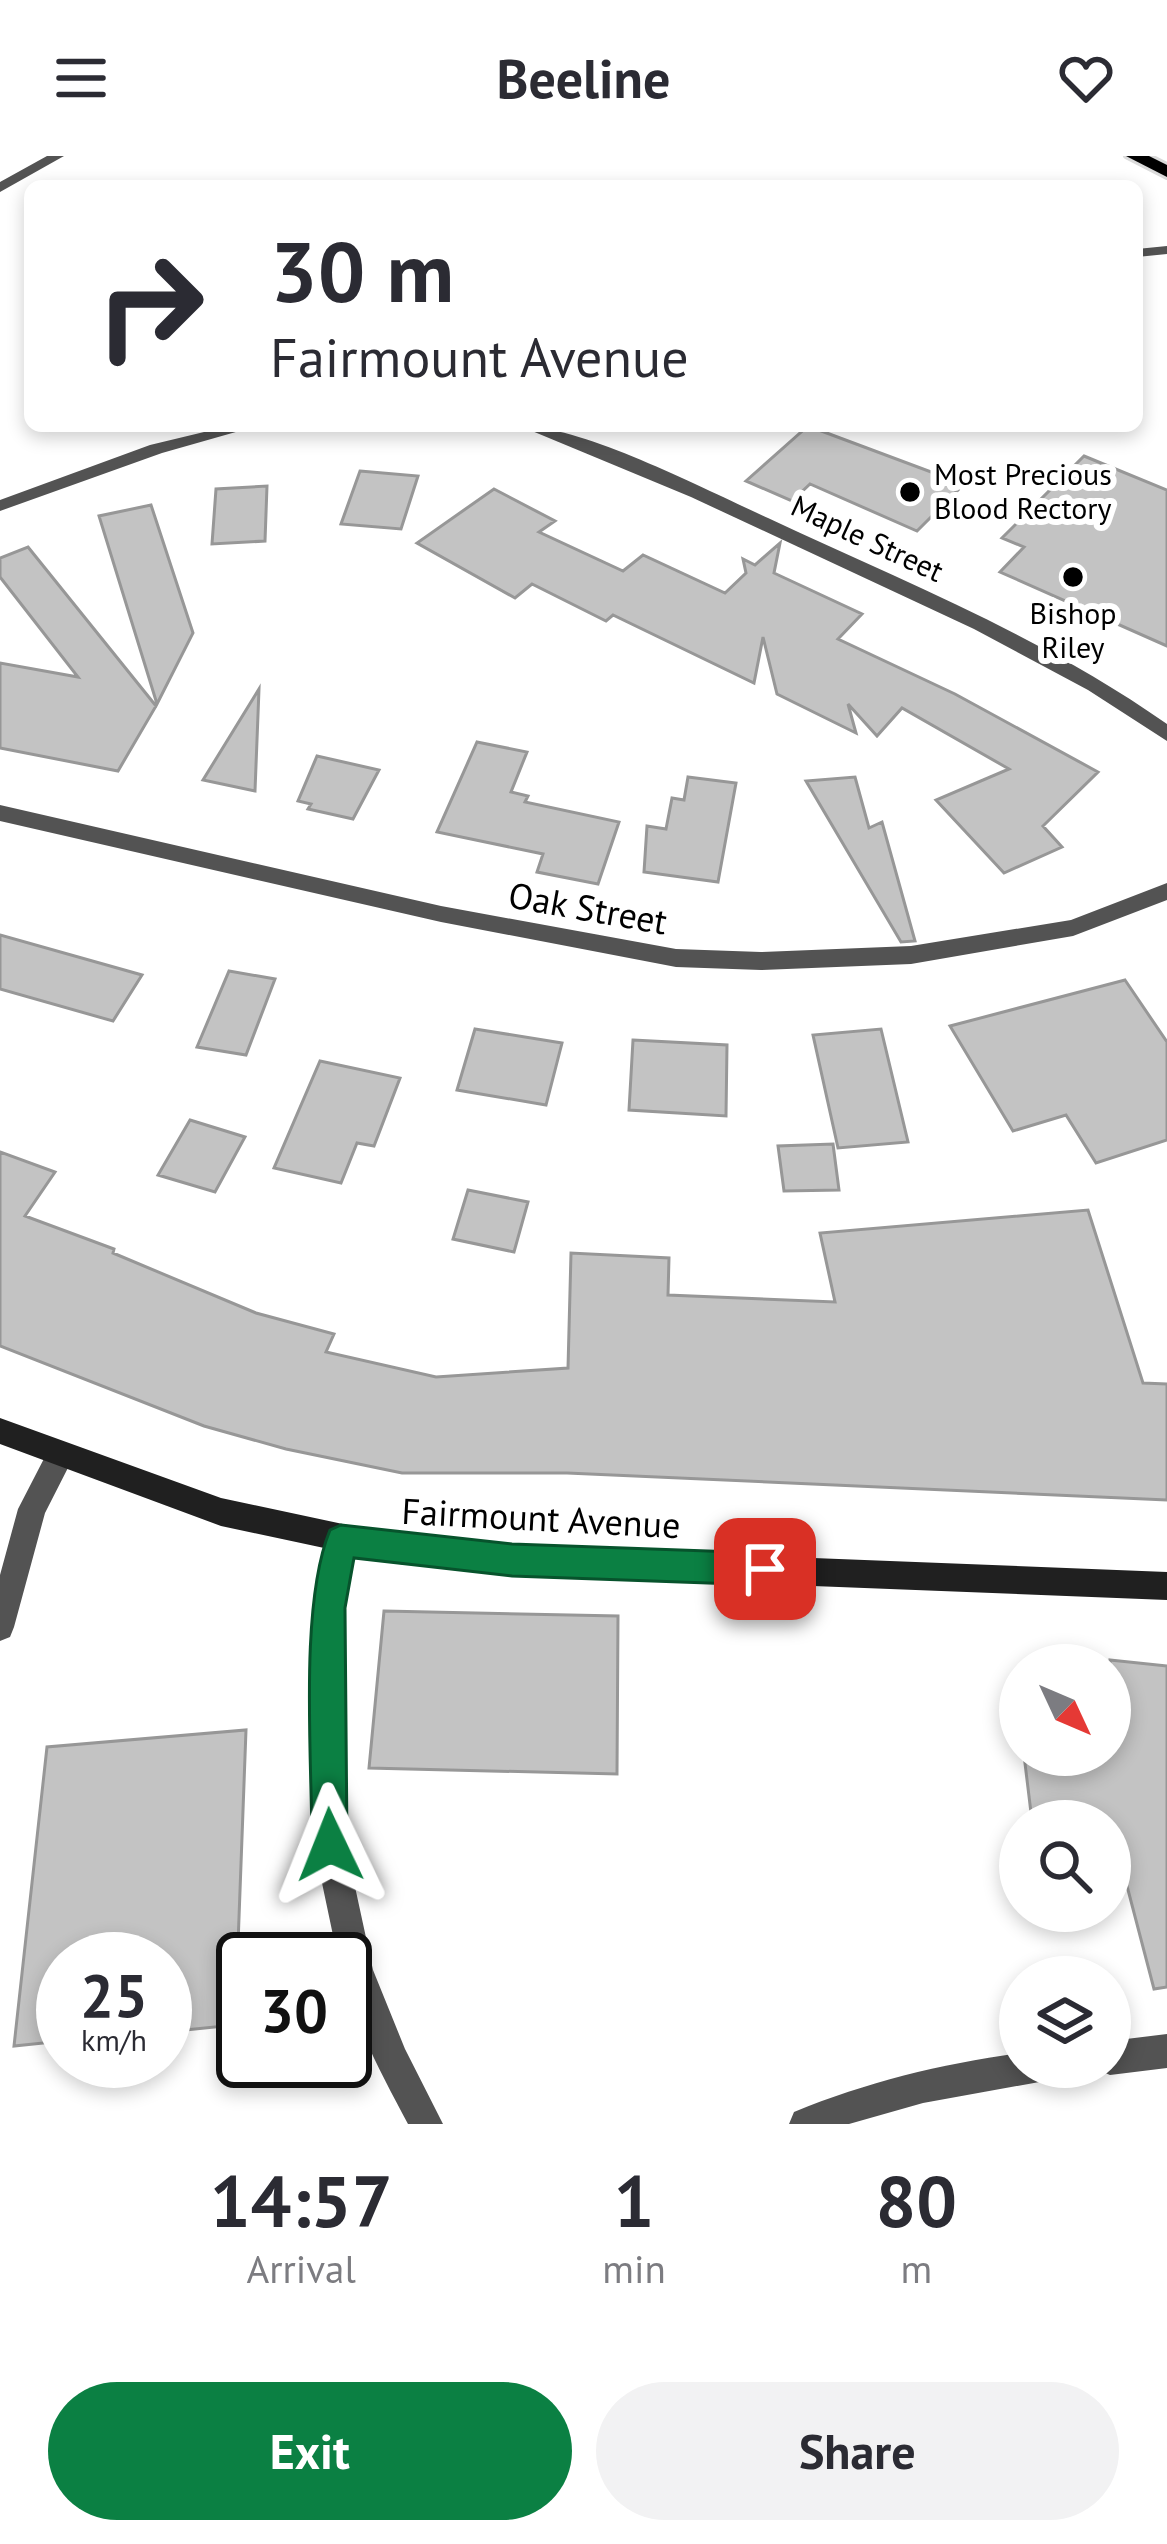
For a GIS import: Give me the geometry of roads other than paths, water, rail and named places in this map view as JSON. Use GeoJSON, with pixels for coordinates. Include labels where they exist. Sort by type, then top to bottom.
{"type":"FeatureCollection","features":[{"type":"Feature","properties":{"kind":"main road"},"geometry":{"type":"LineString","coordinates":[[1135,156],[1167,172]]}},
{"type":"Feature","properties":{"kind":"main road","name":"Fairmount Avenue"},"geometry":{"type":"LineString","coordinates":[[0,1431],[221,1512],[341,1541],[512,1560],[1167,1586]]}},
{"type":"Feature","properties":{"kind":"street"},"geometry":{"type":"LineString","coordinates":[[0,188],[57,156]]}},
{"type":"Feature","properties":{"kind":"street"},"geometry":{"type":"LineString","coordinates":[[0,506],[155,449],[224,432]]}},
{"type":"Feature","properties":{"kind":"street","name":"Maple Street"},"geometry":{"type":"LineString","coordinates":[[547,432],[616,454],[1021,644],[1131,706],[1167,734]]}},
{"type":"Feature","properties":{"kind":"street","name":"Oak Street"},"geometry":{"type":"LineString","coordinates":[[0,813],[441,914],[676,958],[761,962],[911,955],[1073,928],[1167,891]]}},
{"type":"Feature","properties":{"kind":"street"},"geometry":{"type":"LineString","coordinates":[[0,1628],[32,1510],[60,1456]]}},
{"type":"Feature","properties":{"kind":"street"},"geometry":{"type":"LineString","coordinates":[[341,1541],[329,1608],[328,1806],[336,1886],[373,2014],[426,2124]]}},
{"type":"Feature","properties":{"kind":"street"},"geometry":{"type":"LineString","coordinates":[[1131,2055],[1167,2050]]}},
{"type":"Feature","properties":{"kind":"street"},"geometry":{"type":"LineString","coordinates":[[806,2124],[862,2099],[924,2083],[999,2073]]}},
{"type":"Feature","properties":{"kind":"place","name":"Most Precious Blood Rectory"},"geometry":{"type":"Point","coordinates":[910,492]}},
{"type":"Feature","properties":{"kind":"place","name":"Bishop Riley"},"geometry":{"type":"Point","coordinates":[1073,577]}}]}
